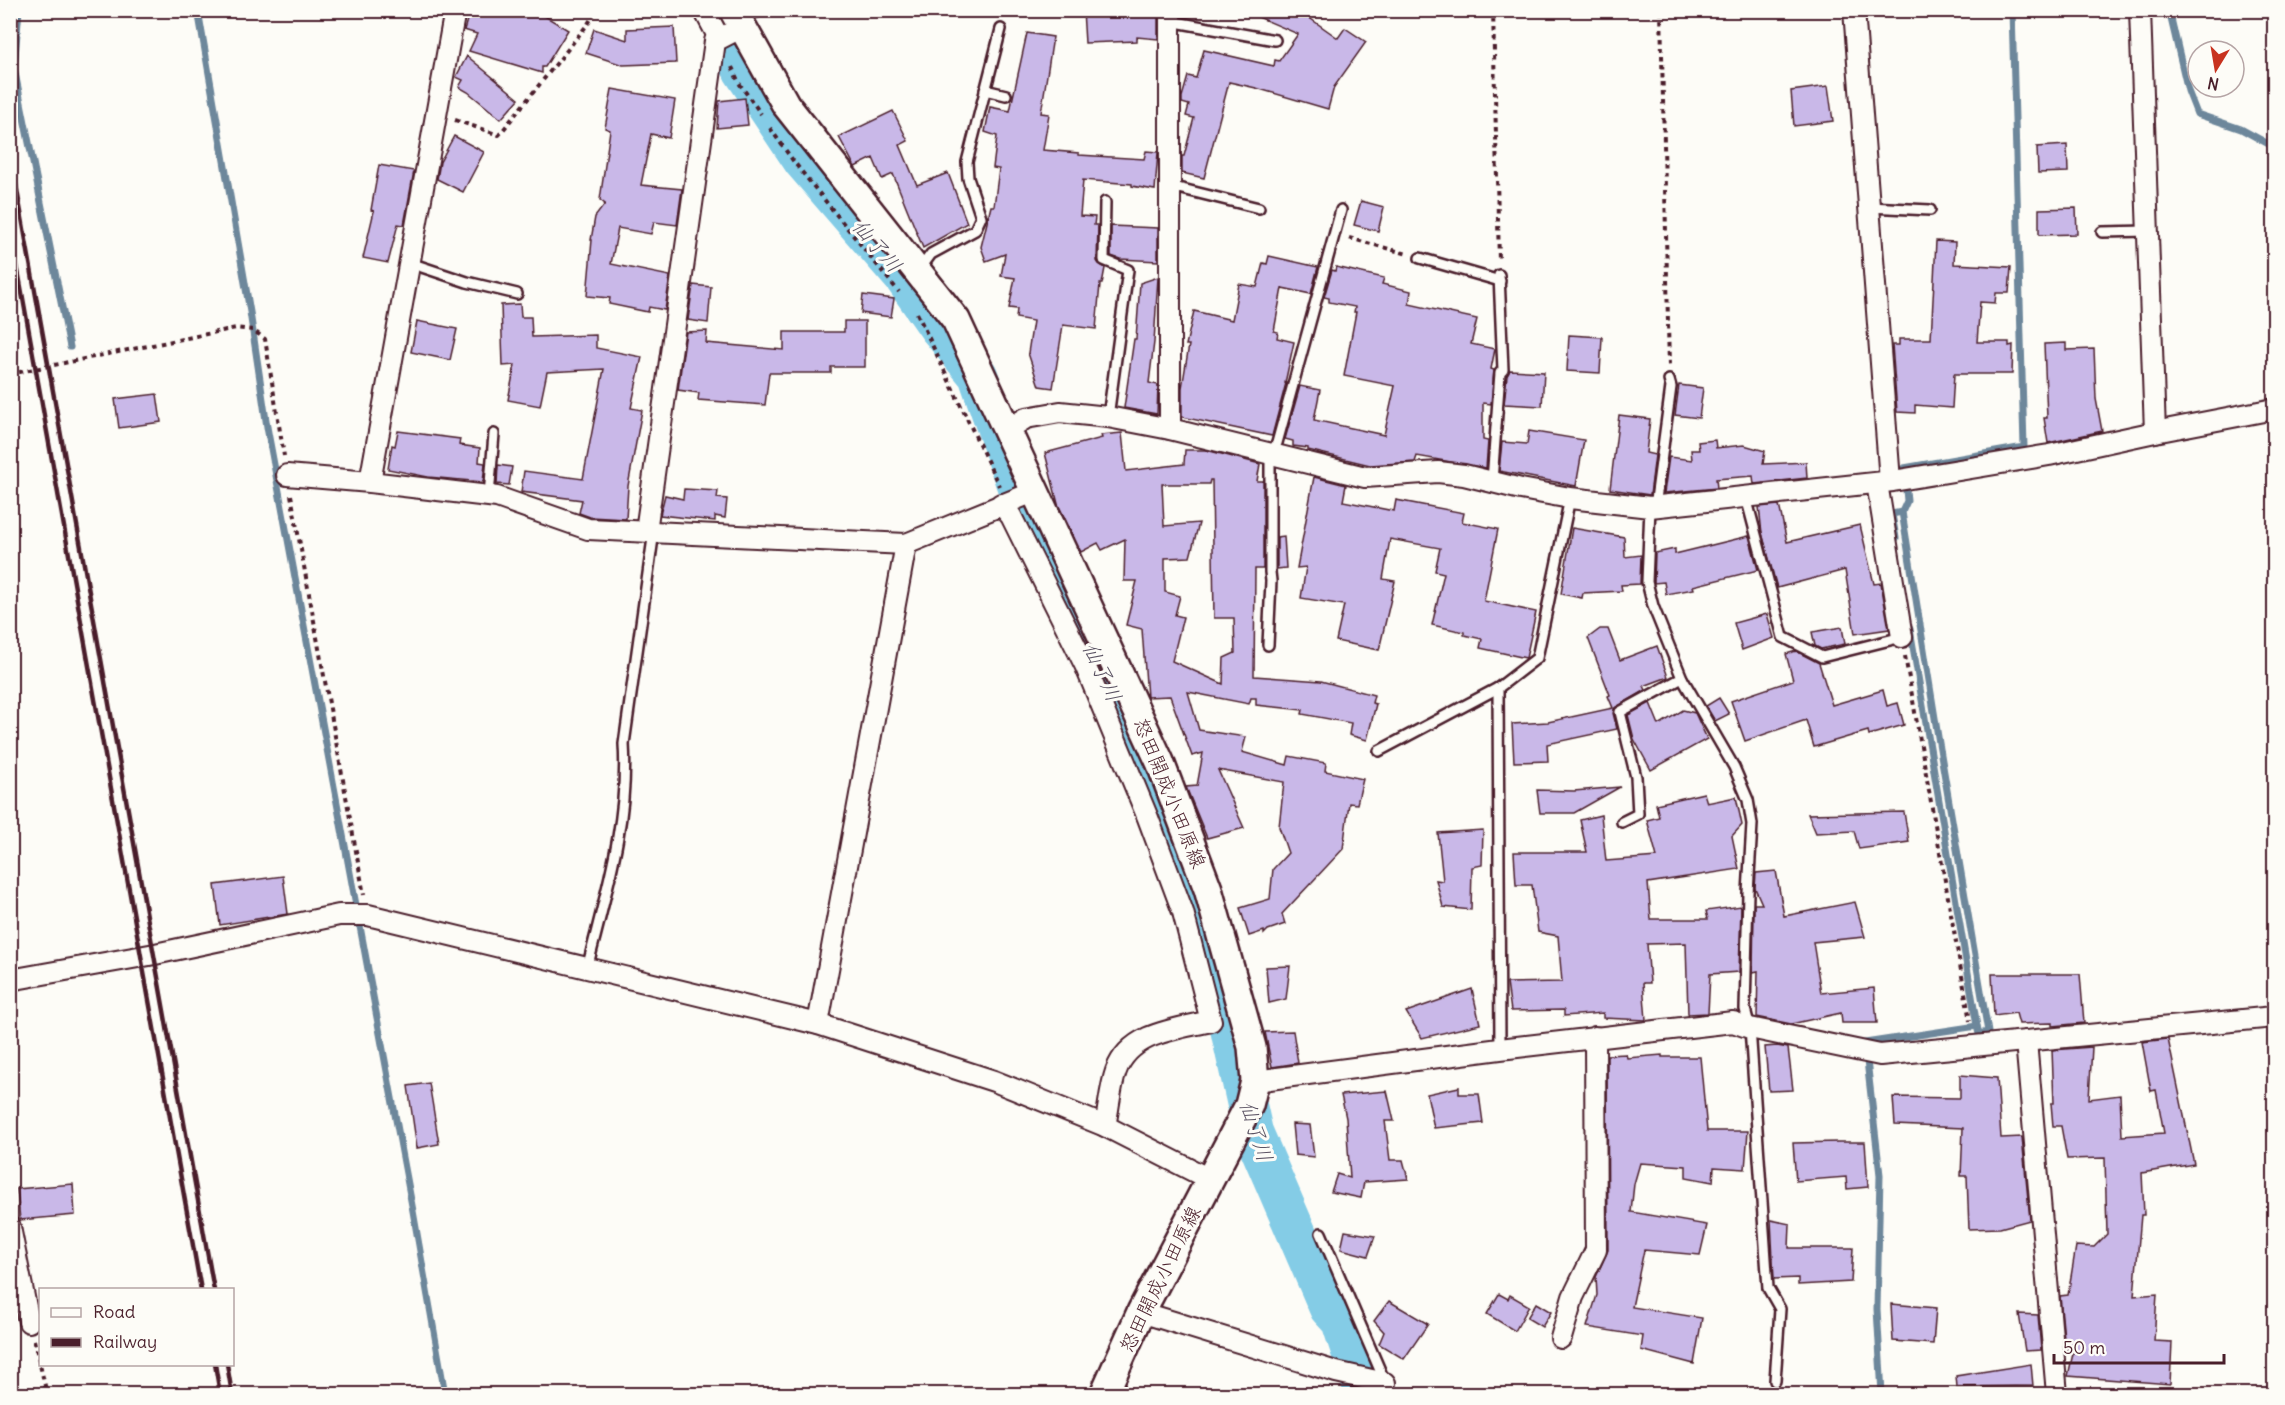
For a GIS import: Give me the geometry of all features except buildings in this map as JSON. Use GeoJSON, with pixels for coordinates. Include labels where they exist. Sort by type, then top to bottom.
{"type":"FeatureCollection","features":[{"type":"Feature","properties":{"kind":"main road","name":"怒田開成小田原線"},"geometry":{"type":"LineString","coordinates":[[738,21],[786,105],[919,270],[956,320],[1160,762],[1204,878],[1252,1047],[1255,1081],[1248,1105],[1142,1312],[1104,1395]]}},
{"type":"Feature","properties":{"kind":"street"},"geometry":{"type":"LineString","coordinates":[[370,482],[456,10]]}},
{"type":"Feature","properties":{"kind":"street"},"geometry":{"type":"LineString","coordinates":[[704,10],[738,21]]}},
{"type":"Feature","properties":{"kind":"street"},"geometry":{"type":"LineString","coordinates":[[1854,10],[1887,482],[1902,637]]}},
{"type":"Feature","properties":{"kind":"street"},"geometry":{"type":"LineString","coordinates":[[2140,10],[2155,432]]}},
{"type":"Feature","properties":{"kind":"street"},"geometry":{"type":"LineString","coordinates":[[1170,16],[1170,429]]}},
{"type":"Feature","properties":{"kind":"street"},"geometry":{"type":"LineString","coordinates":[[650,531],[715,41],[738,21]]}},
{"type":"Feature","properties":{"kind":"street"},"geometry":{"type":"LineString","coordinates":[[1007,430],[1026,418],[1060,412],[1108,417],[1170,429],[1365,477],[1438,472],[1464,475],[1570,498],[1653,507],[1887,482],[2049,455],[2274,409]]}},
{"type":"Feature","properties":{"kind":"street"},"geometry":{"type":"LineString","coordinates":[[287,475],[489,496],[588,529],[906,544],[1036,491]]}},
{"type":"Feature","properties":{"kind":"street"},"geometry":{"type":"LineString","coordinates":[[1001,504],[1011,516],[1084,665],[1148,818],[1183,912],[1211,1021],[1156,1034],[1140,1041],[1126,1055],[1117,1070],[1105,1126]]}},
{"type":"Feature","properties":{"kind":"street"},"geometry":{"type":"LineString","coordinates":[[819,1024],[906,544]]}},
{"type":"Feature","properties":{"kind":"street"},"geometry":{"type":"LineString","coordinates":[[10,980],[155,954],[339,915],[368,915],[819,1024],[994,1082],[1105,1126],[1209,1179]]}},
{"type":"Feature","properties":{"kind":"street"},"geometry":{"type":"LineString","coordinates":[[1255,1081],[1595,1037],[1733,1022],[1750,1028],[1880,1055],[2274,1017]]}},
{"type":"Feature","properties":{"kind":"street"},"geometry":{"type":"LineString","coordinates":[[1561,1338],[1573,1297],[1596,1250],[1595,1037]]}},
{"type":"Feature","properties":{"kind":"street"},"geometry":{"type":"LineString","coordinates":[[2026,1041],[2057,1395]]}},
{"type":"Feature","properties":{"kind":"street"},"geometry":{"type":"LineString","coordinates":[[10,1227],[29,1322]]}},
{"type":"Feature","properties":{"kind":"street"},"geometry":{"type":"LineString","coordinates":[[1142,1312],[1336,1372],[1385,1383]]}},
{"type":"Feature","properties":{"kind":"lane"},"geometry":{"type":"LineString","coordinates":[[1170,16],[1275,40]]}},
{"type":"Feature","properties":{"kind":"lane"},"geometry":{"type":"LineString","coordinates":[[919,270],[930,254],[975,230],[981,217],[968,178],[967,162],[1001,29]]}},
{"type":"Feature","properties":{"kind":"lane"},"geometry":{"type":"LineString","coordinates":[[985,90],[1006,95]]}},
{"type":"Feature","properties":{"kind":"lane"},"geometry":{"type":"LineString","coordinates":[[1170,186],[1259,208]]}},
{"type":"Feature","properties":{"kind":"lane"},"geometry":{"type":"LineString","coordinates":[[1105,202],[1104,260],[1128,270],[1108,417]]}},
{"type":"Feature","properties":{"kind":"lane"},"geometry":{"type":"LineString","coordinates":[[1869,207],[1929,210]]}},
{"type":"Feature","properties":{"kind":"lane"},"geometry":{"type":"LineString","coordinates":[[1268,645],[1272,581],[1269,572],[1270,455],[1277,443],[1341,210]]}},
{"type":"Feature","properties":{"kind":"lane"},"geometry":{"type":"LineString","coordinates":[[2102,232],[2148,231]]}},
{"type":"Feature","properties":{"kind":"lane"},"geometry":{"type":"LineString","coordinates":[[1420,258],[1500,278],[1503,370],[1500,373],[1492,481]]}},
{"type":"Feature","properties":{"kind":"lane"},"geometry":{"type":"LineString","coordinates":[[410,263],[467,282],[518,294]]}},
{"type":"Feature","properties":{"kind":"lane"},"geometry":{"type":"LineString","coordinates":[[1669,380],[1671,387],[1653,507],[1647,582],[1653,606],[1682,678],[1734,767],[1748,800],[1752,824],[1745,1009],[1750,1028],[1768,1288],[1780,1309],[1775,1381]]}},
{"type":"Feature","properties":{"kind":"lane"},"geometry":{"type":"LineString","coordinates":[[489,496],[494,434]]}},
{"type":"Feature","properties":{"kind":"lane"},"geometry":{"type":"LineString","coordinates":[[1746,497],[1783,637],[1822,657],[1902,637]]}},
{"type":"Feature","properties":{"kind":"lane"},"geometry":{"type":"LineString","coordinates":[[1379,751],[1498,688],[1537,658],[1570,498]]}},
{"type":"Feature","properties":{"kind":"lane"},"geometry":{"type":"LineString","coordinates":[[587,969],[621,830],[626,772],[624,744],[650,531]]}},
{"type":"Feature","properties":{"kind":"lane"},"geometry":{"type":"LineString","coordinates":[[1622,822],[1638,814],[1636,777],[1620,712],[1682,678]]}},
{"type":"Feature","properties":{"kind":"lane"},"geometry":{"type":"LineString","coordinates":[[1498,688],[1500,1049]]}},
{"type":"Feature","properties":{"kind":"lane"},"geometry":{"type":"LineString","coordinates":[[1321,1233],[1385,1383]]}},
{"type":"Feature","properties":{"kind":"path"},"geometry":{"type":"LineString","coordinates":[[437,114],[499,135],[574,42],[596,10]]}},
{"type":"Feature","properties":{"kind":"path"},"geometry":{"type":"LineString","coordinates":[[1493,10],[1500,278]]}},
{"type":"Feature","properties":{"kind":"path"},"geometry":{"type":"LineString","coordinates":[[1661,10],[1669,380]]}},
{"type":"Feature","properties":{"kind":"path"},"geometry":{"type":"LineString","coordinates":[[738,21],[739,83],[763,118]]}},
{"type":"Feature","properties":{"kind":"path"},"geometry":{"type":"LineString","coordinates":[[770,127],[794,162],[905,299]]}},
{"type":"Feature","properties":{"kind":"path"},"geometry":{"type":"LineString","coordinates":[[1335,234],[1420,258]]}},
{"type":"Feature","properties":{"kind":"path"},"geometry":{"type":"LineString","coordinates":[[911,306],[923,324],[1001,491],[1001,504]]}},
{"type":"Feature","properties":{"kind":"path"},"geometry":{"type":"LineString","coordinates":[[10,374],[236,328],[252,330],[265,339],[287,475],[368,915]]}},
{"type":"Feature","properties":{"kind":"path"},"geometry":{"type":"LineString","coordinates":[[1902,637],[1970,1021]]}},
{"type":"Feature","properties":{"kind":"path"},"geometry":{"type":"LineString","coordinates":[[29,1322],[39,1360]]}},
{"type":"Feature","properties":{"kind":"path"},"geometry":{"type":"LineString","coordinates":[[40,1366],[48,1395]]}},
{"type":"Feature","properties":{"kind":"waterway"},"geometry":{"type":"LineString","coordinates":[[19,10],[14,68],[70,347]]}},
{"type":"Feature","properties":{"kind":"waterway"},"geometry":{"type":"LineString","coordinates":[[198,10],[250,312],[267,427],[445,1394]]}},
{"type":"Feature","properties":{"kind":"waterway","name":"仙了川"},"geometry":{"type":"LineString","coordinates":[[715,10],[743,71],[803,161],[905,279],[939,328],[978,375],[1031,527],[1108,682],[1194,887],[1228,1020],[1253,1132],[1329,1308],[1341,1321],[1365,1394]]}},
{"type":"Feature","properties":{"kind":"waterway"},"geometry":{"type":"LineString","coordinates":[[1882,1394],[1877,1309],[1880,1175],[1865,1043],[1977,1026],[1979,1034],[1988,1032],[1902,512],[1907,501],[1904,468],[2024,447],[2012,10]]}},
{"type":"Feature","properties":{"kind":"waterway"},"geometry":{"type":"LineString","coordinates":[[2169,10],[2188,91],[2197,114],[2241,129],[2274,147]]}},
{"type":"Feature","properties":{"kind":"waterway"},"geometry":{"type":"LineString","coordinates":[[1896,538],[1892,514],[1902,512]]}},
{"type":"Feature","properties":{"kind":"waterway"},"geometry":{"type":"LineString","coordinates":[[1910,629],[1977,1026]]}},
{"type":"Feature","properties":{"kind":"railway"},"geometry":{"type":"LineString","coordinates":[[10,151],[214,1288]]}},
{"type":"Feature","properties":{"kind":"railway"},"geometry":{"type":"LineString","coordinates":[[10,226],[201,1288]]}},
{"type":"Feature","properties":{"kind":"railway"},"geometry":{"type":"LineString","coordinates":[[215,1366],[220,1394]]}},
{"type":"Feature","properties":{"kind":"railway"},"geometry":{"type":"LineString","coordinates":[[227,1366],[232,1394]]}}]}
